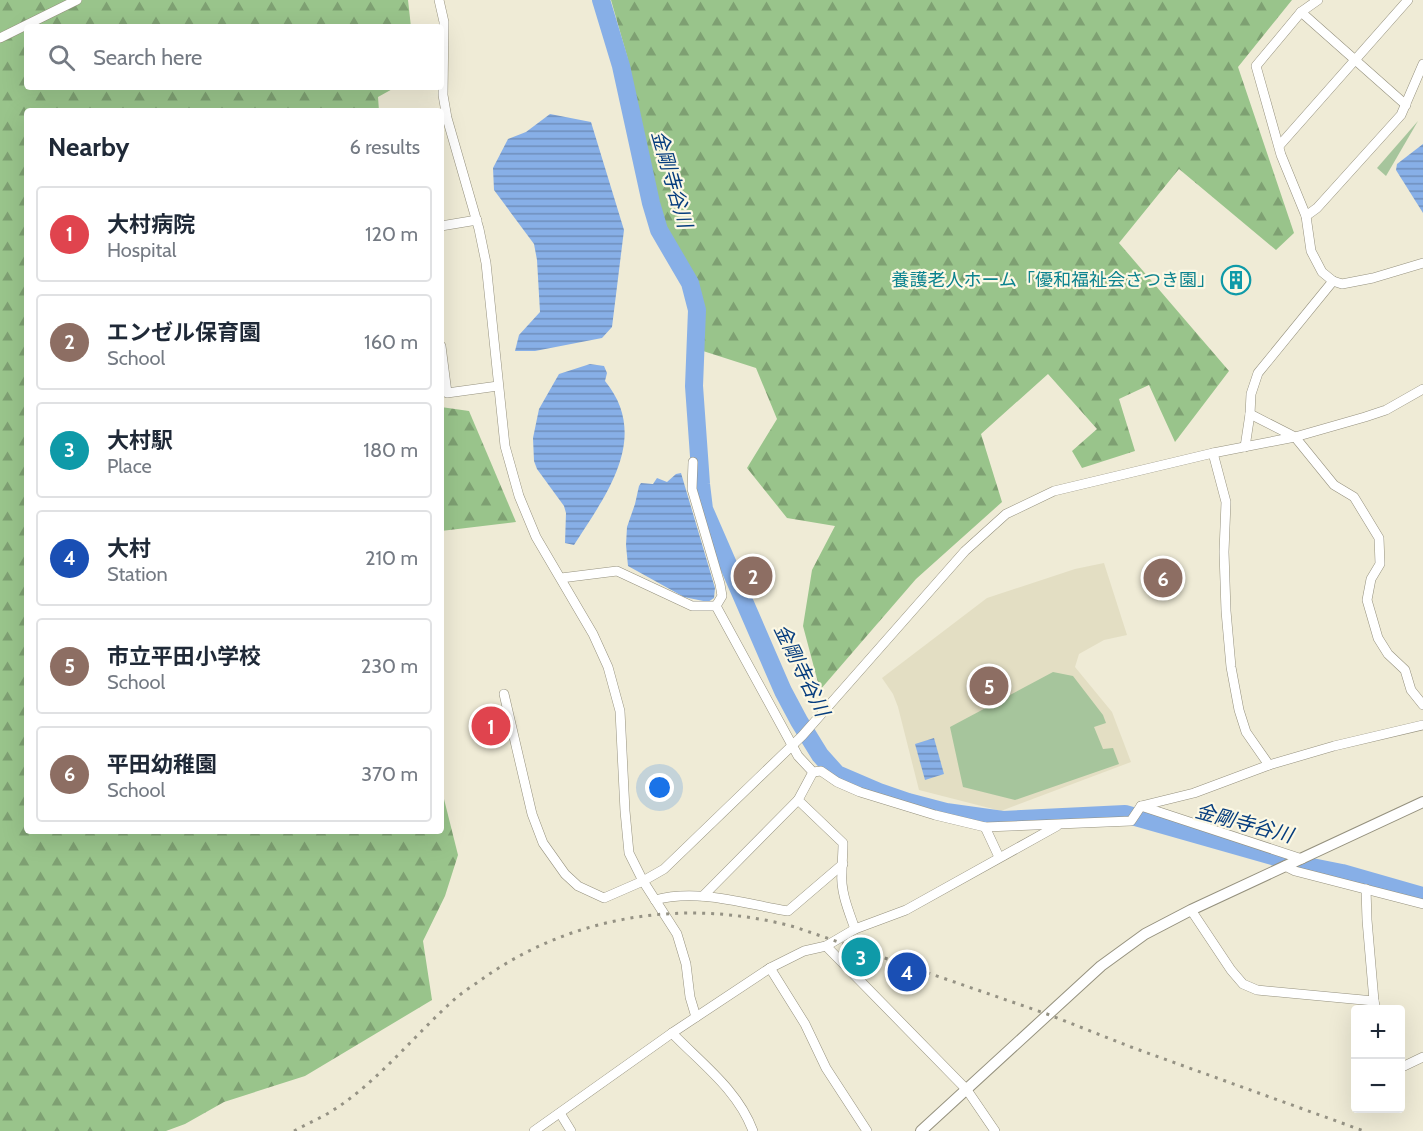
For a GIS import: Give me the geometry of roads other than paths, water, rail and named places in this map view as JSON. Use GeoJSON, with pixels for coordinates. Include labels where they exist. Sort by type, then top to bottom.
{"type":"FeatureCollection","features":[{"type":"Feature","properties":{"kind":"street"},"geometry":{"type":"LineString","coordinates":[[28,24],[77,0]]}},
{"type":"Feature","properties":{"kind":"street"},"geometry":{"type":"LineString","coordinates":[[439,0],[444,24]]}},
{"type":"Feature","properties":{"kind":"street"},"geometry":{"type":"LineString","coordinates":[[1318,0],[1301,12],[1256,66],[1279,146],[1306,216],[1311,251],[1322,272],[1332,281],[1342,284],[1373,278],[1423,263]]}},
{"type":"Feature","properties":{"kind":"street"},"geometry":{"type":"LineString","coordinates":[[1279,146],[1408,0]]}},
{"type":"Feature","properties":{"kind":"street"},"geometry":{"type":"LineString","coordinates":[[1301,12],[1406,105]]}},
{"type":"Feature","properties":{"kind":"street"},"geometry":{"type":"LineString","coordinates":[[0,38],[24,26]]}},
{"type":"Feature","properties":{"kind":"street"},"geometry":{"type":"LineString","coordinates":[[1306,216],[1317,208],[1401,115],[1423,64]]}},
{"type":"Feature","properties":{"kind":"street"},"geometry":{"type":"LineString","coordinates":[[443,90],[447,118],[477,220],[486,263],[505,447],[519,496],[536,537],[597,642],[608,667],[620,711],[625,811],[630,853],[643,881],[677,934],[686,964],[690,997],[696,1017]]}},
{"type":"Feature","properties":{"kind":"street"},"geometry":{"type":"LineString","coordinates":[[444,226],[477,220]]}},
{"type":"Feature","properties":{"kind":"street"},"geometry":{"type":"LineString","coordinates":[[1245,447],[1251,394],[1258,373],[1332,281]]}},
{"type":"Feature","properties":{"kind":"street"},"geometry":{"type":"LineString","coordinates":[[444,370],[447,393],[498,386]]}},
{"type":"Feature","properties":{"kind":"street"},"geometry":{"type":"LineString","coordinates":[[504,694],[532,814],[543,843],[565,874],[578,886],[604,898],[664,869],[793,744],[964,550],[1006,514],[1054,491],[1213,453],[1295,437],[1386,410],[1423,389]]}},
{"type":"Feature","properties":{"kind":"street"},"geometry":{"type":"LineString","coordinates":[[1250,414],[1295,437],[1334,485],[1354,497],[1379,538],[1380,564],[1371,579],[1367,600],[1378,638],[1388,654],[1405,670],[1411,690],[1423,705]]}},
{"type":"Feature","properties":{"kind":"street"},"geometry":{"type":"LineString","coordinates":[[1213,453],[1226,502],[1224,552],[1226,611],[1235,688],[1246,732],[1269,765]]}},
{"type":"Feature","properties":{"kind":"street"},"geometry":{"type":"LineString","coordinates":[[693,462],[692,489],[722,596],[716,606]]}},
{"type":"Feature","properties":{"kind":"street"},"geometry":{"type":"LineString","coordinates":[[561,579],[617,571],[692,606],[716,606]]}},
{"type":"Feature","properties":{"kind":"street"},"geometry":{"type":"LineString","coordinates":[[716,606],[798,756],[813,772]]}},
{"type":"Feature","properties":{"kind":"street"},"geometry":{"type":"LineString","coordinates":[[813,772],[821,771],[837,782],[892,803],[985,827],[1131,821],[1141,806],[1194,793],[1269,765],[1334,746],[1423,725]]}},
{"type":"Feature","properties":{"kind":"street"},"geometry":{"type":"LineString","coordinates":[[703,896],[798,800],[813,772]]}},
{"type":"Feature","properties":{"kind":"street"},"geometry":{"type":"LineString","coordinates":[[798,800],[843,843],[841,873],[845,897],[855,929]]}},
{"type":"Feature","properties":{"kind":"street"},"geometry":{"type":"LineString","coordinates":[[921,1131],[1101,966],[1145,934],[1191,909],[1423,802]]}},
{"type":"Feature","properties":{"kind":"street"},"geometry":{"type":"LineString","coordinates":[[1141,806],[1302,859]]}},
{"type":"Feature","properties":{"kind":"street"},"geometry":{"type":"LineString","coordinates":[[534,1131],[672,1033],[770,968],[804,951],[826,946],[855,929],[906,910],[1059,825]]}},
{"type":"Feature","properties":{"kind":"street"},"geometry":{"type":"LineString","coordinates":[[985,827],[999,857]]}},
{"type":"Feature","properties":{"kind":"street"},"geometry":{"type":"LineString","coordinates":[[655,900],[668,896],[703,896],[788,911],[843,864]]}},
{"type":"Feature","properties":{"kind":"street"},"geometry":{"type":"LineString","coordinates":[[1285,866],[1295,871],[1423,904]]}},
{"type":"Feature","properties":{"kind":"street"},"geometry":{"type":"LineString","coordinates":[[1191,909],[1231,970],[1243,984],[1257,990],[1375,1005],[1366,920],[1366,889]]}},
{"type":"Feature","properties":{"kind":"street"},"geometry":{"type":"LineString","coordinates":[[826,946],[967,1090],[995,1131]]}},
{"type":"Feature","properties":{"kind":"street"},"geometry":{"type":"LineString","coordinates":[[770,968],[806,1024],[826,1068],[867,1131]]}},
{"type":"Feature","properties":{"kind":"street"},"geometry":{"type":"LineString","coordinates":[[672,1033],[731,1092],[742,1107],[753,1131]]}},
{"type":"Feature","properties":{"kind":"street"},"geometry":{"type":"LineString","coordinates":[[1405,1066],[1423,1057]]}},
{"type":"Feature","properties":{"kind":"street"},"geometry":{"type":"LineString","coordinates":[[560,1113],[571,1131]]}},
{"type":"Feature","properties":{"kind":"water"},"geometry":{"type":"Polygon","coordinates":[[[550,114],[591,122],[624,230],[612,327],[602,338],[535,351],[515,351],[519,335],[540,312],[537,260],[534,244],[494,190],[493,168],[508,139],[526,132],[550,114]]]}},
{"type":"Feature","properties":{"kind":"water"},"geometry":{"type":"Polygon","coordinates":[[[1423,144],[1423,213],[1396,170],[1397,164],[1423,144]]]}},
{"type":"Feature","properties":{"kind":"water"},"geometry":{"type":"Polygon","coordinates":[[[590,364],[604,366],[607,373],[605,381],[618,402],[624,423],[624,444],[619,465],[610,486],[574,545],[565,543],[566,513],[564,506],[537,469],[534,461],[533,438],[539,409],[559,374],[590,364]]]}},
{"type":"Feature","properties":{"kind":"water"},"geometry":{"type":"Polygon","coordinates":[[[681,473],[715,588],[714,598],[708,602],[684,597],[628,566],[627,527],[639,486],[641,483],[653,484],[657,478],[667,482],[676,474],[681,473]]]}},
{"type":"Feature","properties":{"kind":"water"},"geometry":{"type":"Polygon","coordinates":[[[934,738],[944,774],[925,780],[915,744],[934,738]]]}},
{"type":"Feature","properties":{"kind":"waterway","name":"金剛寺谷川"},"geometry":{"type":"LineString","coordinates":[[601,0],[621,66],[659,230],[690,283],[697,310],[694,386],[704,509],[783,691],[820,755],[837,774],[908,802],[946,812],[1003,820],[1125,814],[1307,866],[1342,873],[1423,896]]}},
{"type":"Feature","properties":{"kind":"railway"},"geometry":{"type":"LineString","coordinates":[[294,1131],[327,1114],[362,1089],[459,995],[520,956],[557,939],[595,926],[674,913],[755,918],[795,927],[1047,1014],[1131,1047],[1364,1131]]}},
{"type":"Feature","properties":{"kind":"place","name":"養護老人ホーム「優和福祉会さつき園」"},"geometry":{"type":"Point","coordinates":[1236,280]}},
{"type":"Feature","properties":{"kind":"place","name":"エンゼル保育園"},"geometry":{"type":"Point","coordinates":[753,576]}},
{"type":"Feature","properties":{"kind":"place","name":"平田幼稚園"},"geometry":{"type":"Point","coordinates":[1163,578]}},
{"type":"Feature","properties":{"kind":"place","name":"市立平田小学校"},"geometry":{"type":"Point","coordinates":[989,686]}},
{"type":"Feature","properties":{"kind":"place","name":"大村病院"},"geometry":{"type":"Point","coordinates":[491,726]}},
{"type":"Feature","properties":{"kind":"place","name":"大村駅"},"geometry":{"type":"Point","coordinates":[861,957]}},
{"type":"Feature","properties":{"kind":"place","name":"大村"},"geometry":{"type":"Point","coordinates":[907,972]}}]}
